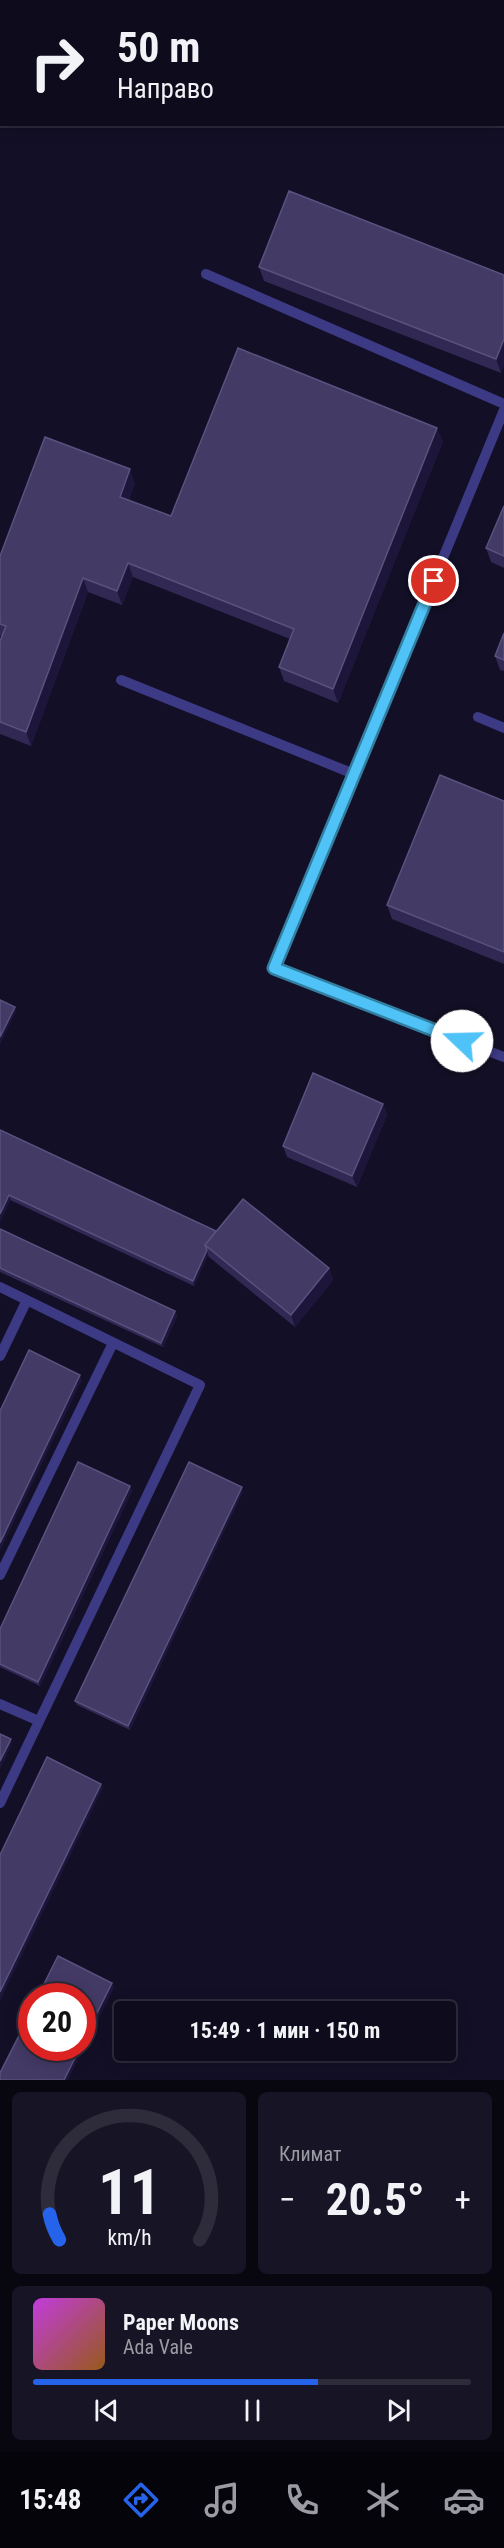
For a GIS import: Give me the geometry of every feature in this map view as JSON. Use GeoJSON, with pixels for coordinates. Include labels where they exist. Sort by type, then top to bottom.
{"type":"FeatureCollection","features":[{"type":"Feature","properties":{"kind":"lane"},"geometry":{"type":"LineString","coordinates":[[206,274],[504,404]]}},
{"type":"Feature","properties":{"kind":"lane"},"geometry":{"type":"LineString","coordinates":[[504,410],[274,968],[504,1057]]}},
{"type":"Feature","properties":{"kind":"lane"},"geometry":{"type":"LineString","coordinates":[[121,680],[354,774]]}},
{"type":"Feature","properties":{"kind":"lane"},"geometry":{"type":"LineString","coordinates":[[478,717],[504,728]]}},
{"type":"Feature","properties":{"kind":"lane"},"geometry":{"type":"LineString","coordinates":[[0,1287],[200,1385],[0,1803]]}},
{"type":"Feature","properties":{"kind":"lane"},"geometry":{"type":"LineString","coordinates":[[0,1356],[27,1300]]}},
{"type":"Feature","properties":{"kind":"lane"},"geometry":{"type":"LineString","coordinates":[[0,1575],[113,1343]]}},
{"type":"Feature","properties":{"kind":"lane"},"geometry":{"type":"LineString","coordinates":[[0,1704],[39,1721]]}},
{"type":"Feature","properties":{"kind":"building"},"geometry":{"type":"Polygon","coordinates":[[[289,191],[504,275],[504,339],[496,359],[259,267],[289,191]]]}},
{"type":"Feature","properties":{"kind":"building"},"geometry":{"type":"Polygon","coordinates":[[[238,348],[437,428],[333,689],[279,667],[294,629],[128,563],[117,591],[83,578],[26,732],[0,722],[0,641],[6,626],[0,624],[0,556],[45,437],[130,469],[120,497],[171,516],[238,348]]]}},
{"type":"Feature","properties":{"kind":"building"},"geometry":{"type":"Polygon","coordinates":[[[504,506],[504,556],[486,548],[504,506]]]}},
{"type":"Feature","properties":{"kind":"building"},"geometry":{"type":"Polygon","coordinates":[[[504,633],[504,660],[495,656],[504,633]]]}},
{"type":"Feature","properties":{"kind":"building"},"geometry":{"type":"Polygon","coordinates":[[[440,775],[504,801],[504,952],[387,905],[440,775]]]}},
{"type":"Feature","properties":{"kind":"building"},"geometry":{"type":"Polygon","coordinates":[[[0,1000],[15,1007],[0,1037],[0,1000]]]}},
{"type":"Feature","properties":{"kind":"building"},"geometry":{"type":"Polygon","coordinates":[[[313,1073],[383,1104],[352,1176],[283,1146],[313,1073]]]}},
{"type":"Feature","properties":{"kind":"building"},"geometry":{"type":"Polygon","coordinates":[[[0,1130],[216,1231],[205,1245],[207,1250],[193,1281],[9,1195],[0,1214],[0,1130]]]}},
{"type":"Feature","properties":{"kind":"building"},"geometry":{"type":"Polygon","coordinates":[[[243,1199],[329,1268],[291,1315],[205,1245],[243,1199]]]}},
{"type":"Feature","properties":{"kind":"building"},"geometry":{"type":"Polygon","coordinates":[[[0,1229],[175,1311],[161,1343],[0,1268],[0,1229]]]}},
{"type":"Feature","properties":{"kind":"building"},"geometry":{"type":"Polygon","coordinates":[[[29,1350],[80,1375],[0,1543],[0,1411],[29,1350]]]}},
{"type":"Feature","properties":{"kind":"building"},"geometry":{"type":"Polygon","coordinates":[[[78,1462],[130,1486],[38,1682],[0,1664],[0,1629],[78,1462]]]}},
{"type":"Feature","properties":{"kind":"building"},"geometry":{"type":"Polygon","coordinates":[[[189,1462],[242,1487],[128,1726],[75,1701],[189,1462]]]}},
{"type":"Feature","properties":{"kind":"building"},"geometry":{"type":"Polygon","coordinates":[[[0,1734],[11,1739],[0,1761],[0,1734]]]}},
{"type":"Feature","properties":{"kind":"building"},"geometry":{"type":"Polygon","coordinates":[[[47,1757],[101,1784],[0,1992],[0,1855],[47,1757]]]}},
{"type":"Feature","properties":{"kind":"building"},"geometry":{"type":"Polygon","coordinates":[[[58,1956],[112,1983],[96,2015],[96,1983],[44,1983],[58,1956]]]}},
{"type":"Feature","properties":{"kind":"building"},"geometry":{"type":"Polygon","coordinates":[[[18,2038],[18,2061],[74,2061],[64,2080],[0,2080],[0,2073],[18,2038]]]}},
{"type":"Feature","properties":{"kind":"route"},"geometry":{"type":"LineString","coordinates":[[434,581],[274,968],[462,1041]]}}]}
